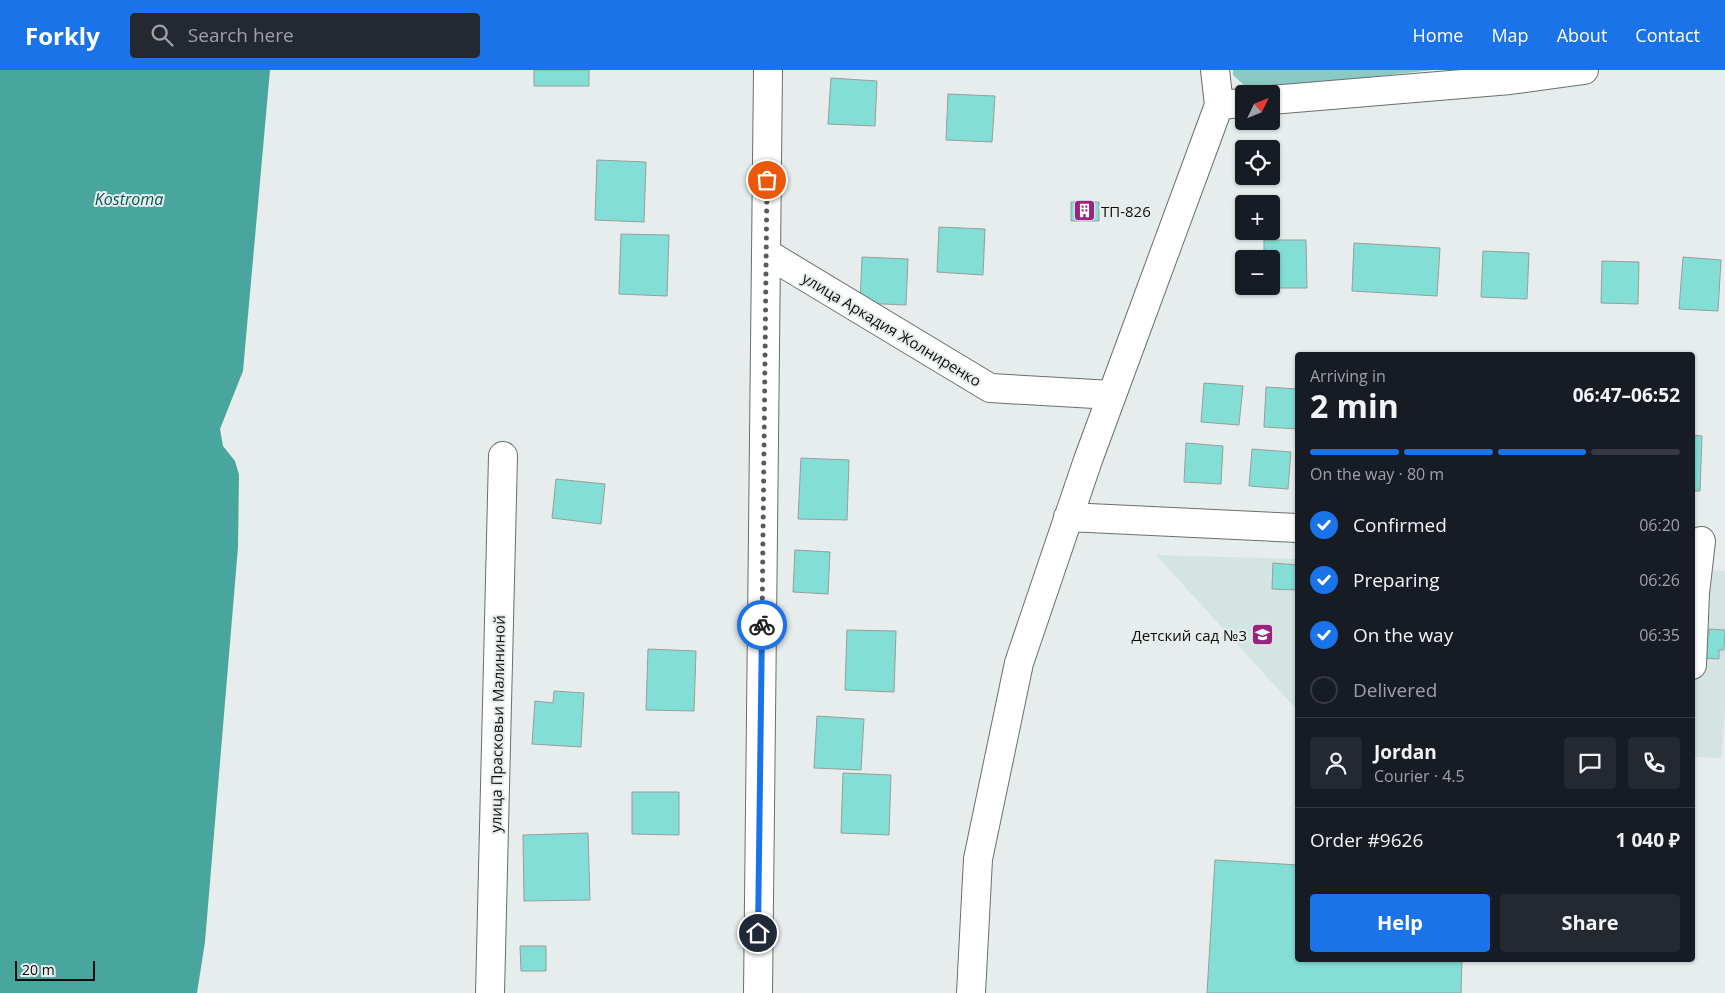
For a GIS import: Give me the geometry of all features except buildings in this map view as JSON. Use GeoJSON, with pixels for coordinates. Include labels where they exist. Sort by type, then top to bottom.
{"type":"FeatureCollection","features":[{"type":"Feature","properties":{"kind":"street"},"geometry":{"type":"LineString","coordinates":[[758,993],[768,70]]}},
{"type":"Feature","properties":{"kind":"street"},"geometry":{"type":"LineString","coordinates":[[971,993],[978,859],[1019,663],[1068,517],[1112,396],[1232,104],[1216,70]]}},
{"type":"Feature","properties":{"kind":"street"},"geometry":{"type":"LineString","coordinates":[[1280,99],[1510,80],[1584,70]]}},
{"type":"Feature","properties":{"kind":"street","name":"улица Аркадия Жолниренко"},"geometry":{"type":"LineString","coordinates":[[766,253],[990,388],[1112,396]]}},
{"type":"Feature","properties":{"kind":"street","name":"улица Прасковьи Малининой"},"geometry":{"type":"LineString","coordinates":[[490,993],[503,456]]}},
{"type":"Feature","properties":{"kind":"street"},"geometry":{"type":"LineString","coordinates":[[1068,517],[1295,528]]}},
{"type":"Feature","properties":{"kind":"street"},"geometry":{"type":"LineString","coordinates":[[1695,589],[1706,541]]}},
{"type":"Feature","properties":{"kind":"shaded area"},"geometry":{"type":"Polygon","coordinates":[[[1233,70],[1432,70],[1280,88],[1280,85],[1244,85],[1233,75],[1233,70]]]}},
{"type":"Feature","properties":{"kind":"shaded area","name":"Детский сад №3"},"geometry":{"type":"Polygon","coordinates":[[[1156,555],[1295,559],[1295,708],[1156,555]]]}},
{"type":"Feature","properties":{"kind":"shaded area"},"geometry":{"type":"Polygon","coordinates":[[[1695,570],[1725,571],[1725,709],[1721,758],[1695,757],[1695,570]]]}},
{"type":"Feature","properties":{"kind":"water","name":"Kostroma"},"geometry":{"type":"Polygon","coordinates":[[[0,70],[270,70],[243,371],[220,429],[223,446],[235,461],[239,475],[238,547],[205,942],[197,993],[0,993],[0,70]]]}},
{"type":"Feature","properties":{"kind":"way so far"},"geometry":{"type":"LineString","coordinates":[[762,625],[767,180]]}},
{"type":"Feature","properties":{"kind":"place","name":"ТП-826"},"geometry":{"type":"Point","coordinates":[1085,211]}},
{"type":"Feature","properties":{"kind":"place","name":"Детский сад №3"},"geometry":{"type":"Point","coordinates":[1263,635]}},
{"type":"Feature","properties":{"kind":"route"},"geometry":{"type":"LineString","coordinates":[[758,933],[762,625]]}}]}
